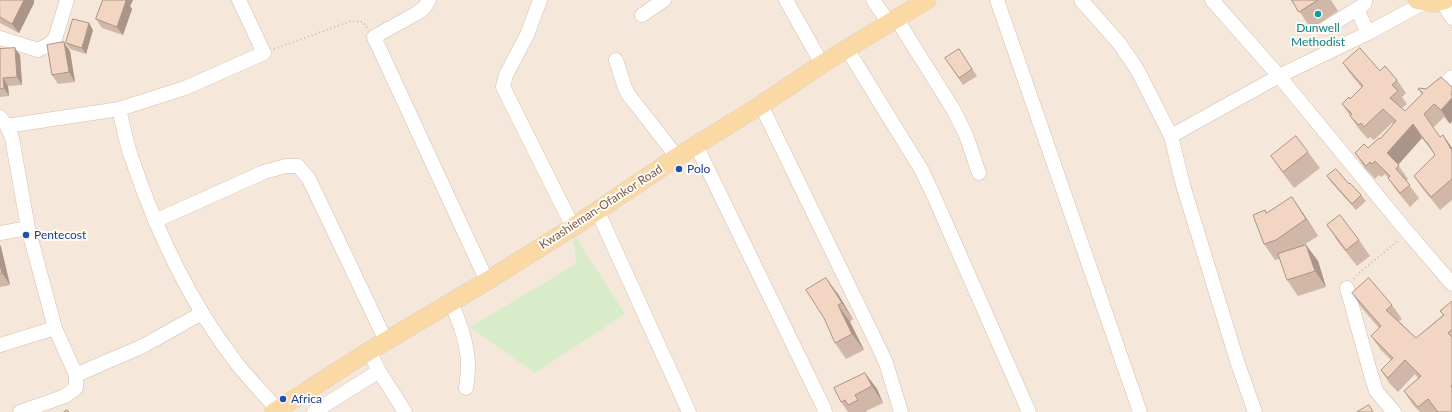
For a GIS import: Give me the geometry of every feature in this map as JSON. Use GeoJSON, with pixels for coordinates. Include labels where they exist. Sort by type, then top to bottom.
{"type":"FeatureCollection","features":[{"type":"Feature","properties":{"kind":"main road","name":"Kwashieman-Ofankor Road"},"geometry":{"type":"LineString","coordinates":[[277,411],[310,388],[369,351],[487,281],[573,227],[677,157],[761,105],[822,64],[927,0]]}},
{"type":"Feature","properties":{"kind":"street"},"geometry":{"type":"LineString","coordinates":[[0,38],[38,50],[48,45],[55,39],[67,0]]}},
{"type":"Feature","properties":{"kind":"street"},"geometry":{"type":"LineString","coordinates":[[20,412],[65,396],[76,388],[76,375],[55,328],[28,228],[12,138],[4,121],[119,109],[185,88],[264,53],[239,0]]}},
{"type":"Feature","properties":{"kind":"street"},"geometry":{"type":"LineString","coordinates":[[429,0],[424,8],[417,14],[374,37],[487,281]]}},
{"type":"Feature","properties":{"kind":"street"},"geometry":{"type":"LineString","coordinates":[[540,0],[527,35],[506,75],[504,87],[573,227]]}},
{"type":"Feature","properties":{"kind":"street"},"geometry":{"type":"LineString","coordinates":[[642,15],[664,0]]}},
{"type":"Feature","properties":{"kind":"street"},"geometry":{"type":"LineString","coordinates":[[786,0],[822,64]]}},
{"type":"Feature","properties":{"kind":"street"},"geometry":{"type":"LineString","coordinates":[[873,0],[893,21],[953,109],[966,135],[979,173]]}},
{"type":"Feature","properties":{"kind":"street"},"geometry":{"type":"LineString","coordinates":[[997,0],[1140,412]]}},
{"type":"Feature","properties":{"kind":"street"},"geometry":{"type":"LineString","coordinates":[[1081,0],[1119,43],[1138,71],[1171,136],[1183,185],[1238,364],[1255,412]]}},
{"type":"Feature","properties":{"kind":"street"},"geometry":{"type":"LineString","coordinates":[[1212,0],[1279,76],[1408,233],[1452,284]]}},
{"type":"Feature","properties":{"kind":"street"},"geometry":{"type":"LineString","coordinates":[[1171,136],[1279,76],[1431,1],[1452,18]]}},
{"type":"Feature","properties":{"kind":"street"},"geometry":{"type":"LineString","coordinates":[[1326,28],[1361,5],[1368,33]]}},
{"type":"Feature","properties":{"kind":"street"},"geometry":{"type":"LineString","coordinates":[[847,49],[921,169],[934,194],[1029,412]]}},
{"type":"Feature","properties":{"kind":"street"},"geometry":{"type":"LineString","coordinates":[[616,60],[628,94],[677,157]]}},
{"type":"Feature","properties":{"kind":"street"},"geometry":{"type":"LineString","coordinates":[[1433,94],[1452,76]]}},
{"type":"Feature","properties":{"kind":"street"},"geometry":{"type":"LineString","coordinates":[[761,105],[886,363],[901,412]]}},
{"type":"Feature","properties":{"kind":"street"},"geometry":{"type":"LineString","coordinates":[[119,109],[131,158],[155,221],[177,268],[202,313],[235,361],[277,411]]}},
{"type":"Feature","properties":{"kind":"street"},"geometry":{"type":"LineString","coordinates":[[696,145],[825,412]]}},
{"type":"Feature","properties":{"kind":"street"},"geometry":{"type":"LineString","coordinates":[[155,221],[264,172],[286,166],[298,166],[309,179],[386,341]]}},
{"type":"Feature","properties":{"kind":"street"},"geometry":{"type":"LineString","coordinates":[[597,210],[689,412]]}},
{"type":"Feature","properties":{"kind":"street"},"geometry":{"type":"LineString","coordinates":[[0,233],[28,228]]}},
{"type":"Feature","properties":{"kind":"street"},"geometry":{"type":"LineString","coordinates":[[1347,288],[1368,368],[1376,391],[1394,412]]}},
{"type":"Feature","properties":{"kind":"street"},"geometry":{"type":"LineString","coordinates":[[451,302],[462,330],[467,353],[468,367],[466,388]]}},
{"type":"Feature","properties":{"kind":"street"},"geometry":{"type":"LineString","coordinates":[[76,375],[143,346],[202,313]]}},
{"type":"Feature","properties":{"kind":"street"},"geometry":{"type":"LineString","coordinates":[[0,345],[55,328]]}},
{"type":"Feature","properties":{"kind":"street"},"geometry":{"type":"LineString","coordinates":[[369,351],[379,371],[405,412]]}},
{"type":"Feature","properties":{"kind":"street"},"geometry":{"type":"LineString","coordinates":[[310,388],[318,409],[379,371]]}},
{"type":"Feature","properties":{"kind":"path"},"geometry":{"type":"LineString","coordinates":[[264,53],[350,21],[363,22],[374,37]]}},
{"type":"Feature","properties":{"kind":"path"},"geometry":{"type":"LineString","coordinates":[[1347,288],[1359,273],[1408,233]]}},
{"type":"Feature","properties":{"kind":"shaded area"},"geometry":{"type":"Polygon","coordinates":[[[0,0],[1452,0],[1452,412],[0,412],[0,0]]]}},
{"type":"Feature","properties":{"kind":"green space"},"geometry":{"type":"Polygon","coordinates":[[[573,233],[625,314],[535,373],[470,327],[576,264],[573,233]]]}},
{"type":"Feature","properties":{"kind":"building"},"geometry":{"type":"Polygon","coordinates":[[[0,0],[24,0],[12,24],[0,17],[0,0]]]}},
{"type":"Feature","properties":{"kind":"building"},"geometry":{"type":"Polygon","coordinates":[[[103,0],[126,1],[117,27],[96,19],[103,0]]]}},
{"type":"Feature","properties":{"kind":"building"},"geometry":{"type":"Polygon","coordinates":[[[1292,0],[1318,0],[1299,12],[1292,0]]]}},
{"type":"Feature","properties":{"kind":"building"},"geometry":{"type":"Polygon","coordinates":[[[73,19],[89,23],[82,48],[66,43],[73,19]]]}},
{"type":"Feature","properties":{"kind":"building"},"geometry":{"type":"Polygon","coordinates":[[[64,42],[69,72],[52,75],[47,45],[64,42]]]}},
{"type":"Feature","properties":{"kind":"building"},"geometry":{"type":"Polygon","coordinates":[[[15,48],[17,77],[3,78],[4,88],[0,89],[0,49],[15,48]]]}},
{"type":"Feature","properties":{"kind":"building"},"geometry":{"type":"Polygon","coordinates":[[[1360,48],[1380,71],[1385,66],[1397,80],[1392,85],[1398,91],[1390,98],[1405,111],[1423,93],[1418,89],[1419,88],[1426,89],[1441,77],[1452,87],[1452,98],[1441,110],[1434,104],[1424,114],[1440,137],[1443,135],[1451,149],[1452,148],[1452,179],[1431,197],[1414,176],[1435,155],[1413,124],[1387,153],[1399,165],[1396,169],[1410,185],[1400,193],[1388,178],[1390,176],[1375,161],[1372,164],[1370,162],[1366,166],[1355,153],[1364,144],[1368,148],[1379,138],[1380,139],[1396,121],[1383,109],[1364,127],[1361,123],[1359,125],[1350,116],[1352,114],[1342,104],[1349,97],[1350,99],[1363,86],[1343,63],[1360,48]]]}},
{"type":"Feature","properties":{"kind":"building"},"geometry":{"type":"Polygon","coordinates":[[[959,49],[972,69],[959,78],[945,58],[959,49]]]}},
{"type":"Feature","properties":{"kind":"building"},"geometry":{"type":"Polygon","coordinates":[[[1296,136],[1308,152],[1283,172],[1271,156],[1296,136]]]}},
{"type":"Feature","properties":{"kind":"building"},"geometry":{"type":"Polygon","coordinates":[[[1336,169],[1361,195],[1352,204],[1327,176],[1336,169]]]}},
{"type":"Feature","properties":{"kind":"building"},"geometry":{"type":"Polygon","coordinates":[[[1292,197],[1306,219],[1276,240],[1264,244],[1253,215],[1265,210],[1266,213],[1292,197]]]}},
{"type":"Feature","properties":{"kind":"building"},"geometry":{"type":"Polygon","coordinates":[[[1340,215],[1359,240],[1346,250],[1327,225],[1340,215]]]}},
{"type":"Feature","properties":{"kind":"building"},"geometry":{"type":"Polygon","coordinates":[[[1306,245],[1315,271],[1287,280],[1278,254],[1306,245]]]}},
{"type":"Feature","properties":{"kind":"building"},"geometry":{"type":"Polygon","coordinates":[[[826,278],[842,303],[838,305],[852,334],[835,343],[824,318],[806,290],[826,278]]]}},
{"type":"Feature","properties":{"kind":"building"},"geometry":{"type":"Polygon","coordinates":[[[1369,278],[1392,305],[1386,310],[1416,338],[1444,315],[1440,311],[1452,301],[1452,329],[1448,333],[1452,337],[1452,412],[1438,412],[1428,399],[1418,407],[1404,391],[1421,376],[1405,360],[1388,378],[1381,370],[1393,358],[1371,336],[1381,326],[1352,293],[1369,278]]]}},
{"type":"Feature","properties":{"kind":"building"},"geometry":{"type":"Polygon","coordinates":[[[865,373],[872,386],[855,395],[858,400],[848,405],[845,400],[841,402],[834,388],[865,373]]]}},
{"type":"Feature","properties":{"kind":"building"},"geometry":{"type":"Polygon","coordinates":[[[1369,405],[1373,412],[1357,412],[1369,405]]]}},
{"type":"Feature","properties":{"kind":"place","name":"Dunwell Methodist"},"geometry":{"type":"Point","coordinates":[1318,14]}},
{"type":"Feature","properties":{"kind":"place","name":"Polo"},"geometry":{"type":"Point","coordinates":[679,169]}},
{"type":"Feature","properties":{"kind":"place","name":"Pentecost"},"geometry":{"type":"Point","coordinates":[26,235]}},
{"type":"Feature","properties":{"kind":"place","name":"Africa"},"geometry":{"type":"Point","coordinates":[283,399]}}]}
